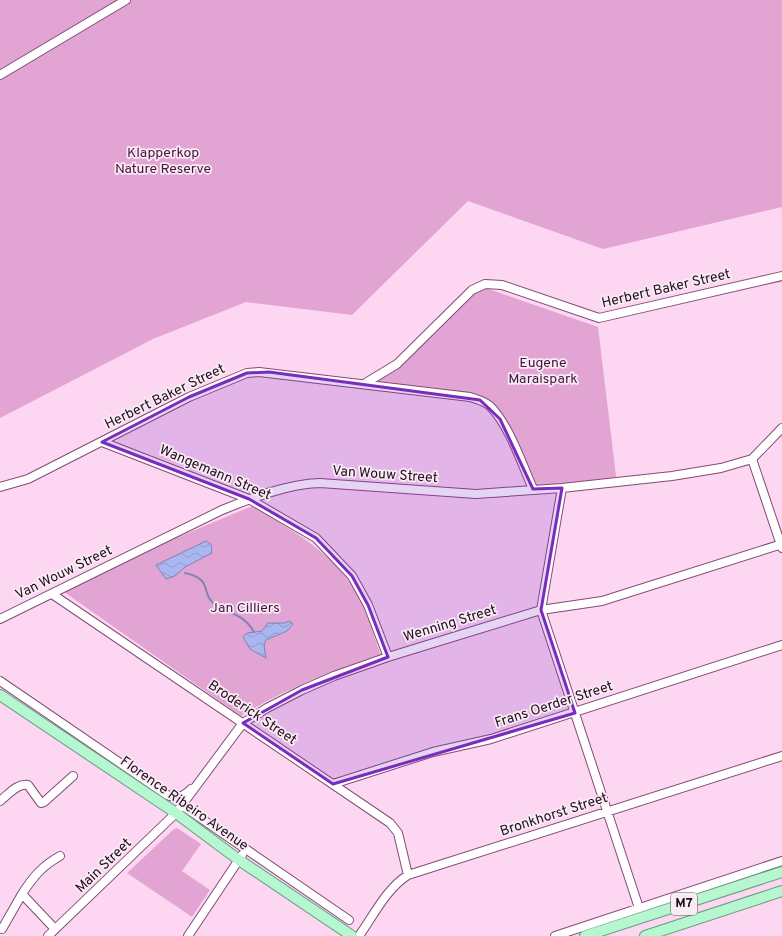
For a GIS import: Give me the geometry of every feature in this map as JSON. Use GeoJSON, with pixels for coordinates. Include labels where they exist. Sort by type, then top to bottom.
{"type":"FeatureCollection","features":[{"type":"Feature","properties":{"kind":"main road","name":"Florence Ribeiro Avenue"},"geometry":{"type":"LineString","coordinates":[[0,695],[180,810],[239,860],[352,936]]}},
{"type":"Feature","properties":{"kind":"main road","name":"M7"},"geometry":{"type":"LineString","coordinates":[[585,936],[782,872]]}},
{"type":"Feature","properties":{"kind":"main road"},"geometry":{"type":"LineString","coordinates":[[767,876],[777,881],[782,886]]}},
{"type":"Feature","properties":{"kind":"main road","name":"M7"},"geometry":{"type":"LineString","coordinates":[[645,936],[782,891]]}},
{"type":"Feature","properties":{"kind":"street"},"geometry":{"type":"LineString","coordinates":[[0,75],[126,0]]}},
{"type":"Feature","properties":{"kind":"street","name":"Herbert Baker Street"},"geometry":{"type":"LineString","coordinates":[[0,487],[28,479],[189,397],[247,373],[269,372],[364,384],[397,364],[472,290],[485,284],[502,285],[526,292],[599,318],[782,276]]}},
{"type":"Feature","properties":{"kind":"street"},"geometry":{"type":"LineString","coordinates":[[364,384],[470,397],[488,405],[502,424],[533,489]]}},
{"type":"Feature","properties":{"kind":"street","name":"Van Wouw Street"},"geometry":{"type":"LineString","coordinates":[[0,619],[222,510],[249,499],[304,484],[320,483],[471,494],[562,488],[672,476],[722,468],[752,459],[782,428]]}},
{"type":"Feature","properties":{"kind":"street","name":"Wangemann Street"},"geometry":{"type":"LineString","coordinates":[[102,442],[249,499],[316,538],[352,576],[368,605],[388,657]]}},
{"type":"Feature","properties":{"kind":"street"},"geometry":{"type":"LineString","coordinates":[[752,459],[782,545]]}},
{"type":"Feature","properties":{"kind":"street"},"geometry":{"type":"LineString","coordinates":[[562,488],[541,610],[639,908]]}},
{"type":"Feature","properties":{"kind":"street","name":"Wenning Street"},"geometry":{"type":"LineString","coordinates":[[180,810],[200,780],[243,723],[302,690],[388,657],[541,610],[602,601],[782,545]]}},
{"type":"Feature","properties":{"kind":"street","name":"Broderick Street"},"geometry":{"type":"LineString","coordinates":[[52,594],[393,825],[398,833],[408,875]]}},
{"type":"Feature","properties":{"kind":"street","name":"Frans Oerder Street"},"geometry":{"type":"LineString","coordinates":[[333,784],[433,752],[491,739],[575,713],[782,645]]}},
{"type":"Feature","properties":{"kind":"street"},"geometry":{"type":"LineString","coordinates":[[0,681],[167,795],[174,798],[183,796],[200,780]]}},
{"type":"Feature","properties":{"kind":"street","name":"Bronkhorst Street"},"geometry":{"type":"LineString","coordinates":[[359,936],[395,885],[408,875],[782,756]]}},
{"type":"Feature","properties":{"kind":"street"},"geometry":{"type":"LineString","coordinates":[[0,801],[23,784],[28,785],[37,801],[40,803],[44,802],[73,776]]}},
{"type":"Feature","properties":{"kind":"street"},"geometry":{"type":"LineString","coordinates":[[180,810],[246,850],[349,920]]}},
{"type":"Feature","properties":{"kind":"street","name":"Main Street"},"geometry":{"type":"LineString","coordinates":[[48,936],[180,810]]}},
{"type":"Feature","properties":{"kind":"street"},"geometry":{"type":"LineString","coordinates":[[188,936],[246,850]]}},
{"type":"Feature","properties":{"kind":"street"},"geometry":{"type":"LineString","coordinates":[[2,929],[22,894],[36,874],[46,864],[60,856]]}},
{"type":"Feature","properties":{"kind":"street"},"geometry":{"type":"LineString","coordinates":[[555,936],[782,861]]}},
{"type":"Feature","properties":{"kind":"street"},"geometry":{"type":"LineString","coordinates":[[22,894],[55,929]]}},
{"type":"Feature","properties":{"kind":"highlighted area"},"geometry":{"type":"Polygon","coordinates":[[[269,372],[480,400],[500,419],[533,489],[562,488],[541,610],[575,713],[333,784],[243,723],[302,690],[388,657],[368,605],[352,576],[316,538],[249,499],[102,442],[189,397],[247,373],[269,372]]]}},
{"type":"Feature","properties":{"kind":"green space","name":"Klapperkop Nature Reserve"},"geometry":{"type":"Polygon","coordinates":[[[0,0],[782,0],[782,207],[603,249],[468,201],[352,315],[246,302],[153,339],[0,418],[0,0]]]}},
{"type":"Feature","properties":{"kind":"green space","name":"Eugene Maraispark"},"geometry":{"type":"Polygon","coordinates":[[[480,286],[598,327],[617,484],[534,490],[497,410],[432,390],[375,383],[480,286]]]}},
{"type":"Feature","properties":{"kind":"green space","name":"Jan Cilliers"},"geometry":{"type":"Polygon","coordinates":[[[252,506],[299,535],[327,557],[340,570],[361,600],[381,655],[309,681],[274,697],[241,716],[64,592],[157,546],[252,506]]]}},
{"type":"Feature","properties":{"kind":"green space"},"geometry":{"type":"Polygon","coordinates":[[[177,828],[201,844],[182,871],[210,890],[192,917],[127,873],[174,829],[177,828]]]}},
{"type":"Feature","properties":{"kind":"water"},"geometry":{"type":"Polygon","coordinates":[[[206,541],[211,544],[212,553],[185,567],[175,576],[166,579],[156,565],[206,541]]]}},
{"type":"Feature","properties":{"kind":"water"},"geometry":{"type":"Polygon","coordinates":[[[290,621],[293,624],[287,631],[266,640],[264,645],[266,658],[250,649],[243,637],[247,633],[262,631],[268,623],[284,623],[290,621]]]}},
{"type":"Feature","properties":{"kind":"waterway"},"geometry":{"type":"LineString","coordinates":[[185,573],[200,579],[203,582],[213,603],[218,607],[240,617],[250,625],[254,632]]}}]}
